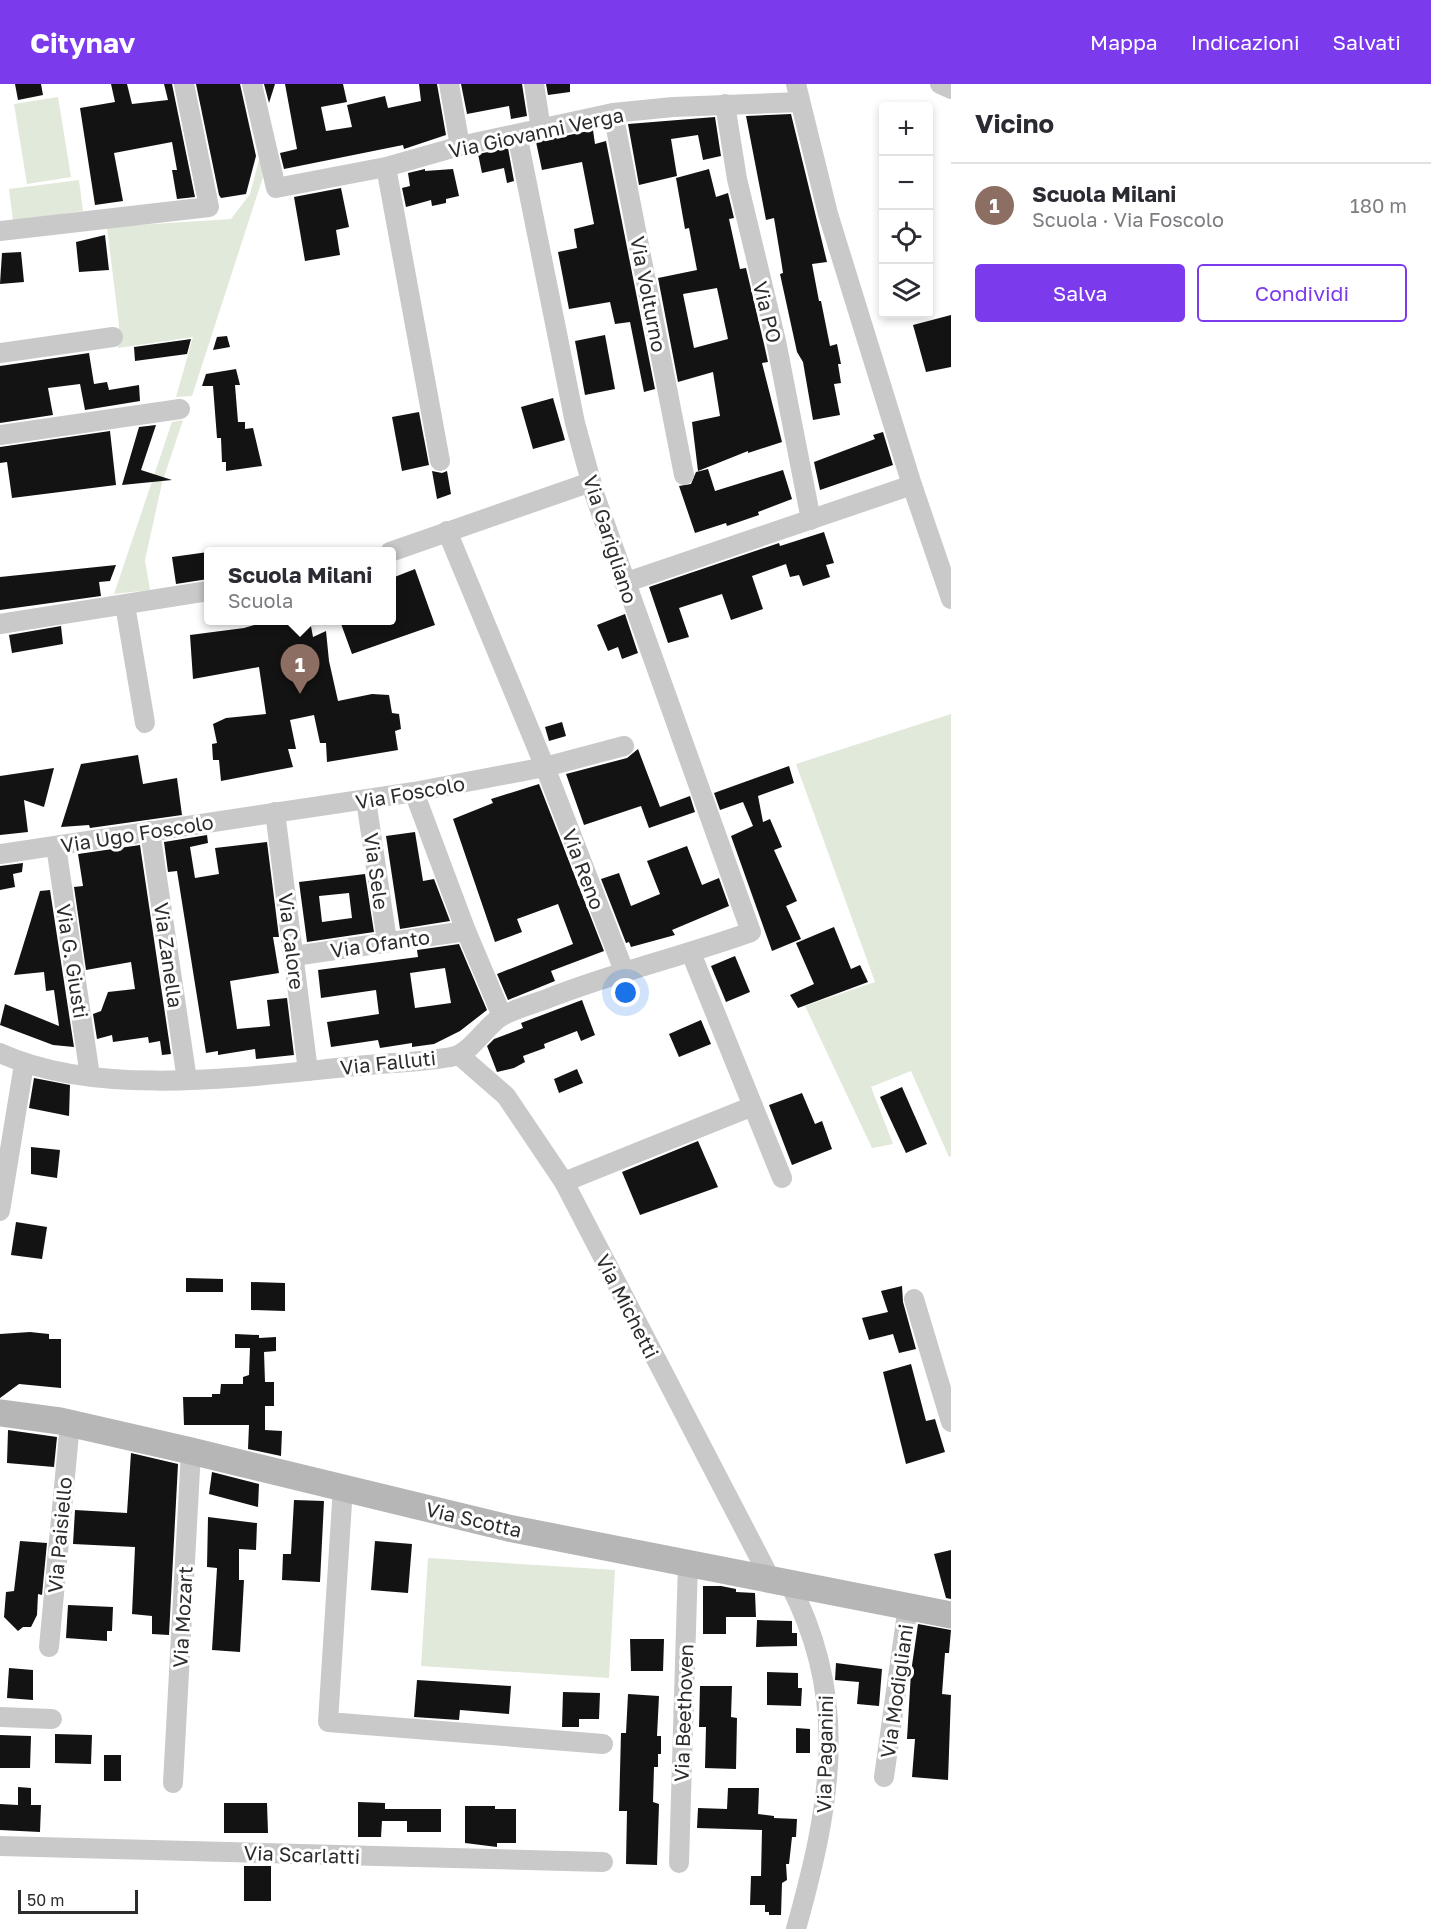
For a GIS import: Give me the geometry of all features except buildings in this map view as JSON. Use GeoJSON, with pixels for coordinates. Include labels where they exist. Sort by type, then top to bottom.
{"type":"FeatureCollection","features":[{"type":"Feature","properties":{"kind":"street"},"geometry":{"type":"LineString","coordinates":[[0,231],[209,207],[184,84]]}},
{"type":"Feature","properties":{"kind":"street","name":"Via Giovanni Verga"},"geometry":{"type":"LineString","coordinates":[[252,84],[276,188],[386,167],[460,146],[613,113],[724,104],[798,93]]}},
{"type":"Feature","properties":{"kind":"street"},"geometry":{"type":"LineString","coordinates":[[449,84],[460,146]]}},
{"type":"Feature","properties":{"kind":"street"},"geometry":{"type":"LineString","coordinates":[[534,84],[541,129]]}},
{"type":"Feature","properties":{"kind":"street"},"geometry":{"type":"LineString","coordinates":[[940,84],[951,89]]}},
{"type":"Feature","properties":{"kind":"street"},"geometry":{"type":"LineString","coordinates":[[798,93],[828,214],[912,485],[951,599]]}},
{"type":"Feature","properties":{"kind":"street","name":"Via PO"},"geometry":{"type":"LineString","coordinates":[[724,104],[737,180],[776,341],[811,520]]}},
{"type":"Feature","properties":{"kind":"street","name":"Via Volturno"},"geometry":{"type":"LineString","coordinates":[[613,113],[684,475]]}},
{"type":"Feature","properties":{"kind":"street","name":"Via Garigliano"},"geometry":{"type":"LineString","coordinates":[[517,134],[575,423],[591,482],[624,583],[751,932]]}},
{"type":"Feature","properties":{"kind":"street"},"geometry":{"type":"LineString","coordinates":[[386,167],[440,460]]}},
{"type":"Feature","properties":{"kind":"street"},"geometry":{"type":"LineString","coordinates":[[0,353],[112,337]]}},
{"type":"Feature","properties":{"kind":"street"},"geometry":{"type":"LineString","coordinates":[[0,435],[180,409]]}},
{"type":"Feature","properties":{"kind":"street"},"geometry":{"type":"LineString","coordinates":[[396,550],[591,482]]}},
{"type":"Feature","properties":{"kind":"street"},"geometry":{"type":"LineString","coordinates":[[624,583],[912,485]]}},
{"type":"Feature","properties":{"kind":"street","name":"Via Reno"},"geometry":{"type":"LineString","coordinates":[[447,531],[545,767],[624,971]]}},
{"type":"Feature","properties":{"kind":"street"},"geometry":{"type":"LineString","coordinates":[[0,624],[204,592]]}},
{"type":"Feature","properties":{"kind":"street"},"geometry":{"type":"LineString","coordinates":[[126,605],[145,723]]}},
{"type":"Feature","properties":{"kind":"street","name":"Via Foscolo"},"geometry":{"type":"LineString","coordinates":[[275,812],[414,792],[545,767],[624,746]]}},
{"type":"Feature","properties":{"kind":"street"},"geometry":{"type":"LineString","coordinates":[[414,792],[466,931],[502,1016]]}},
{"type":"Feature","properties":{"kind":"street","name":"Via Sele"},"geometry":{"type":"LineString","coordinates":[[366,800],[387,941]]}},
{"type":"Feature","properties":{"kind":"street","name":"Via Ugo Foscolo"},"geometry":{"type":"LineString","coordinates":[[0,854],[275,812]]}},
{"type":"Feature","properties":{"kind":"street","name":"Via Calore"},"geometry":{"type":"LineString","coordinates":[[275,812],[308,1071]]}},
{"type":"Feature","properties":{"kind":"street","name":"Via Zanella"},"geometry":{"type":"LineString","coordinates":[[150,831],[188,1080]]}},
{"type":"Feature","properties":{"kind":"street","name":"Via G. Giusti"},"geometry":{"type":"LineString","coordinates":[[56,846],[90,1076]]}},
{"type":"Feature","properties":{"kind":"street","name":"Via Ofanto"},"geometry":{"type":"LineString","coordinates":[[294,956],[466,931]]}},
{"type":"Feature","properties":{"kind":"street","name":"Via Falluti"},"geometry":{"type":"LineString","coordinates":[[0,1053],[24,1064],[50,1071],[90,1076],[188,1080],[224,1079],[459,1055],[502,1016],[624,971],[691,953],[751,932]]}},
{"type":"Feature","properties":{"kind":"street"},"geometry":{"type":"LineString","coordinates":[[691,953],[782,1178]]}},
{"type":"Feature","properties":{"kind":"street","name":"Via Michetti"},"geometry":{"type":"LineString","coordinates":[[459,1055],[506,1096],[564,1182],[779,1580]]}},
{"type":"Feature","properties":{"kind":"street"},"geometry":{"type":"LineString","coordinates":[[0,1211],[24,1064]]}},
{"type":"Feature","properties":{"kind":"street"},"geometry":{"type":"LineString","coordinates":[[564,1182],[753,1106]]}},
{"type":"Feature","properties":{"kind":"street"},"geometry":{"type":"LineString","coordinates":[[914,1299],[951,1422]]}},
{"type":"Feature","properties":{"kind":"street","name":"Via Scotta"},"geometry":{"type":"LineString","coordinates":[[0,1413],[70,1424],[191,1451],[508,1528],[951,1615]]}},
{"type":"Feature","properties":{"kind":"street","name":"Via Paisiello"},"geometry":{"type":"LineString","coordinates":[[49,1647],[70,1424]]}},
{"type":"Feature","properties":{"kind":"street","name":"Via Mozart"},"geometry":{"type":"LineString","coordinates":[[173,1783],[191,1451]]}},
{"type":"Feature","properties":{"kind":"street"},"geometry":{"type":"LineString","coordinates":[[343,1487],[328,1722],[603,1744]]}},
{"type":"Feature","properties":{"kind":"street","name":"Via Beethoven"},"geometry":{"type":"LineString","coordinates":[[679,1863],[688,1563]]}},
{"type":"Feature","properties":{"kind":"street","name":"Via Paganini"},"geometry":{"type":"LineString","coordinates":[[779,1580],[807,1617],[824,1674],[829,1716],[827,1799],[814,1864],[796,1929]]}},
{"type":"Feature","properties":{"kind":"street","name":"Via Modigliani"},"geometry":{"type":"LineString","coordinates":[[884,1777],[908,1606]]}},
{"type":"Feature","properties":{"kind":"street"},"geometry":{"type":"LineString","coordinates":[[0,1717],[52,1719]]}},
{"type":"Feature","properties":{"kind":"street","name":"Via Scarlatti"},"geometry":{"type":"LineString","coordinates":[[0,1846],[603,1862]]}},
{"type":"Feature","properties":{"kind":"green space"},"geometry":{"type":"Polygon","coordinates":[[[58,97],[71,177],[27,184],[14,104],[58,97]]]}},
{"type":"Feature","properties":{"kind":"green space"},"geometry":{"type":"Polygon","coordinates":[[[260,156],[263,177],[192,396],[176,397],[193,337],[118,348],[119,325],[107,227],[231,219],[250,194],[260,156]]]}},
{"type":"Feature","properties":{"kind":"green space"},"geometry":{"type":"Polygon","coordinates":[[[79,180],[83,211],[13,221],[9,189],[79,180]]]}},
{"type":"Feature","properties":{"kind":"green space"},"geometry":{"type":"Polygon","coordinates":[[[183,420],[162,483],[145,560],[150,590],[114,594],[172,422],[183,420]]]}},
{"type":"Feature","properties":{"kind":"green space"},"geometry":{"type":"Polygon","coordinates":[[[951,714],[951,1156],[949,1157],[911,1071],[871,1087],[893,1144],[872,1148],[805,1006],[875,982],[796,764],[951,714]]]}},
{"type":"Feature","properties":{"kind":"green space"},"geometry":{"type":"Polygon","coordinates":[[[428,1558],[615,1570],[609,1678],[421,1666],[428,1558]]]}},
{"type":"Feature","properties":{"kind":"place","name":"Scuola Milani"},"geometry":{"type":"Point","coordinates":[300,694]}}]}
